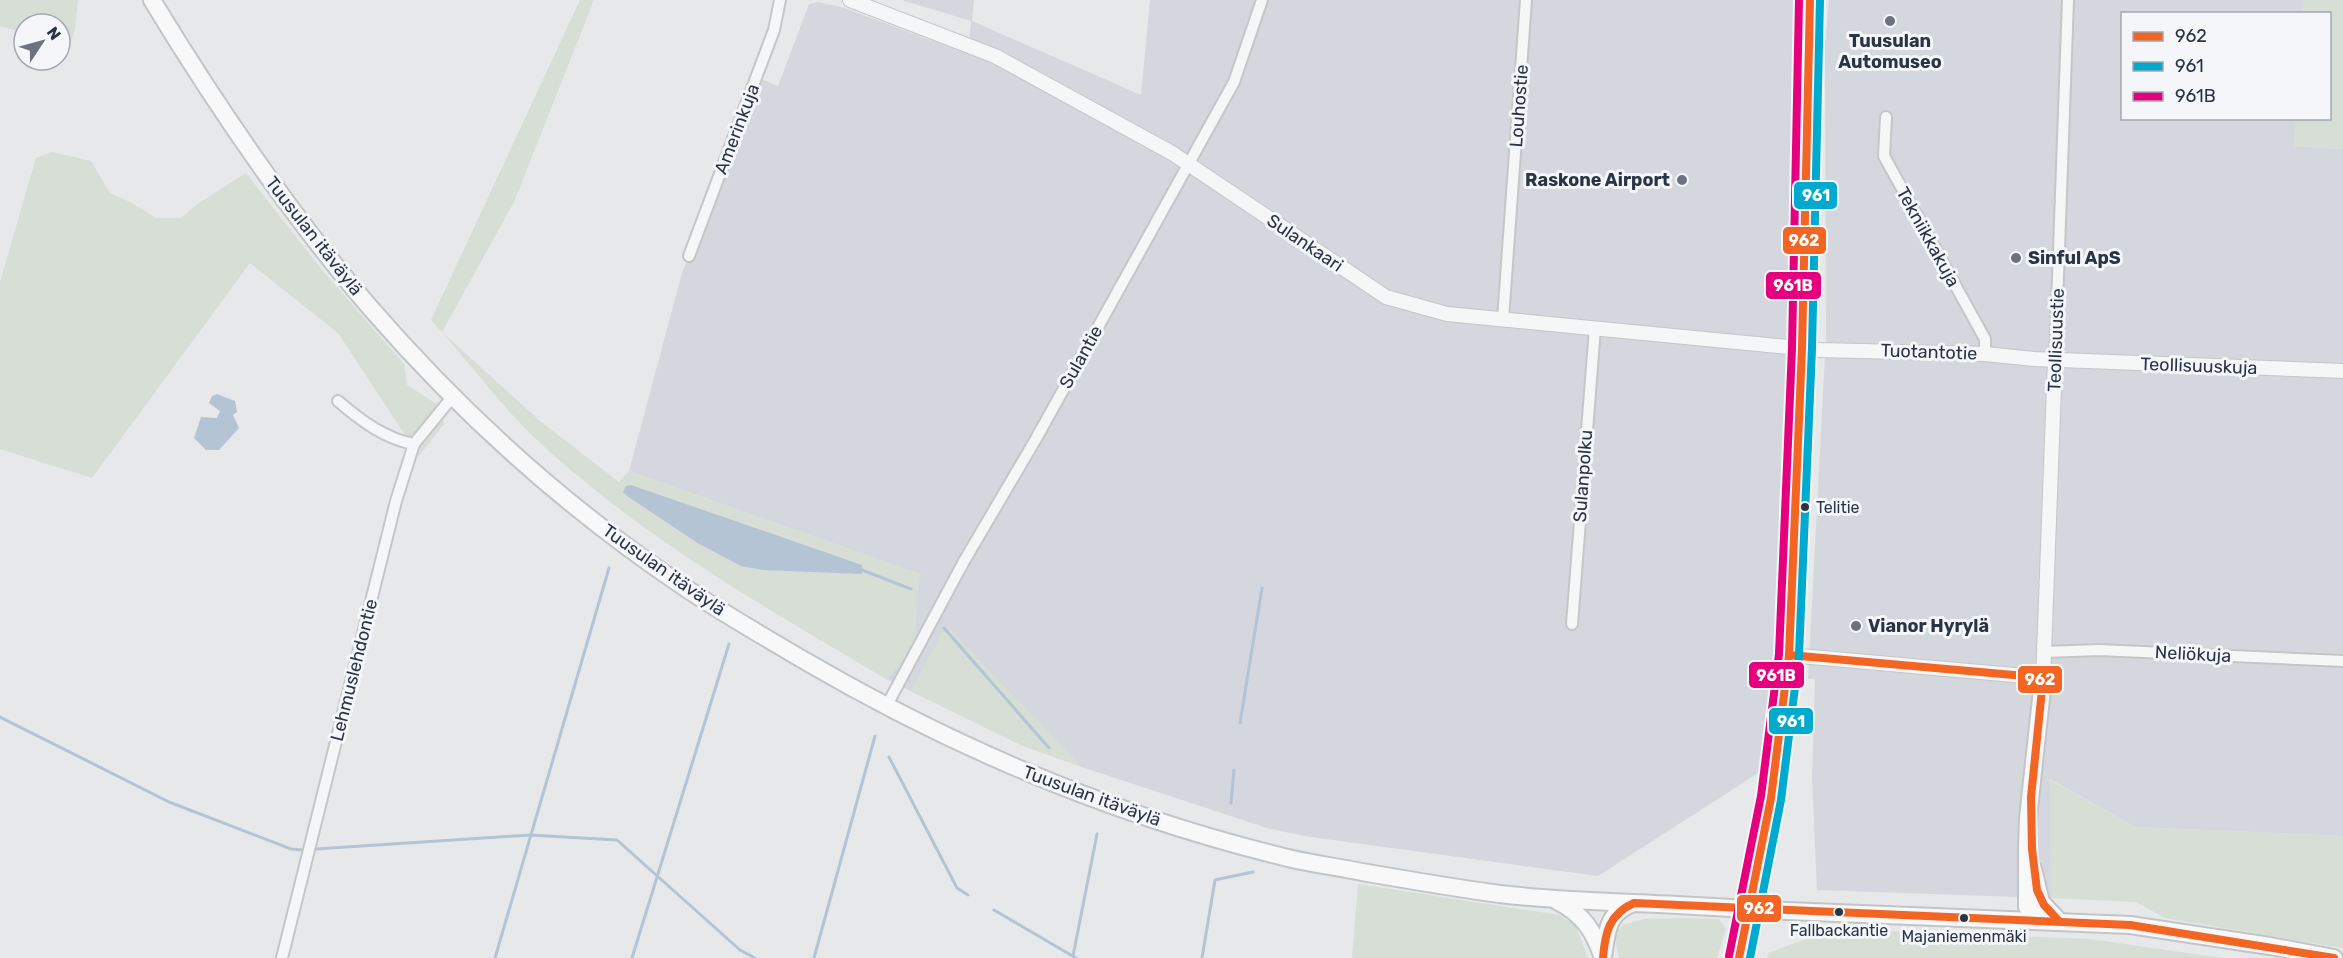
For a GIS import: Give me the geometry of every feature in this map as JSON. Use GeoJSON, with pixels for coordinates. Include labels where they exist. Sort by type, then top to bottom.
{"type":"FeatureCollection","features":[{"type":"Feature","properties":{"kind":"main road","name":"Tuusulan itäväylä"},"geometry":{"type":"LineString","coordinates":[[152,0],[248,151],[302,225],[370,307],[453,396],[502,443],[553,488],[630,549],[688,590],[886,707],[1007,765],[1094,800],[1210,837],[1292,859],[1419,882],[1553,899],[2130,925],[2334,958]]}},
{"type":"Feature","properties":{"kind":"main road"},"geometry":{"type":"LineString","coordinates":[[2036,920],[2029,912],[2026,893],[2031,797],[2043,680]]}},
{"type":"Feature","properties":{"kind":"main road"},"geometry":{"type":"LineString","coordinates":[[1994,919],[2013,910],[2020,897],[2025,819],[2031,797]]}},
{"type":"Feature","properties":{"kind":"main road"},"geometry":{"type":"LineString","coordinates":[[2031,797],[2036,884],[2041,902],[2059,921]]}},
{"type":"Feature","properties":{"kind":"main road"},"geometry":{"type":"LineString","coordinates":[[1553,899],[1569,907],[1587,922],[1603,957]]}},
{"type":"Feature","properties":{"kind":"main road"},"geometry":{"type":"LineString","coordinates":[[1603,957],[1611,919],[1617,911],[1634,903]]}},
{"type":"Feature","properties":{"kind":"street","name":"Amerinkuja"},"geometry":{"type":"LineString","coordinates":[[688,256],[774,30],[780,0]]}},
{"type":"Feature","properties":{"kind":"street","name":"Sulankaari"},"geometry":{"type":"LineString","coordinates":[[849,0],[995,56],[1172,153],[1386,297],[1447,314],[1802,348]]}},
{"type":"Feature","properties":{"kind":"street","name":"Sulantie"},"geometry":{"type":"LineString","coordinates":[[886,707],[963,563],[1037,437],[1234,82],[1262,0]]}},
{"type":"Feature","properties":{"kind":"street","name":"Louhostie"},"geometry":{"type":"LineString","coordinates":[[1503,319],[1526,0]]}},
{"type":"Feature","properties":{"kind":"street"},"geometry":{"type":"LineString","coordinates":[[1739,958],[1771,798],[1789,654],[1802,348],[1810,0]]}},
{"type":"Feature","properties":{"kind":"street","name":"Teollisuustie"},"geometry":{"type":"LineString","coordinates":[[2043,680],[2068,0]]}},
{"type":"Feature","properties":{"kind":"street","name":"Tekniikkakuja"},"geometry":{"type":"LineString","coordinates":[[1886,117],[1884,156],[1984,339],[1985,354]]}},
{"type":"Feature","properties":{"kind":"street","name":"Sulanpolku"},"geometry":{"type":"LineString","coordinates":[[1572,624],[1594,328]]}},
{"type":"Feature","properties":{"kind":"street","name":"Tuotantotie"},"geometry":{"type":"LineString","coordinates":[[1802,348],[1985,354],[2055,360]]}},
{"type":"Feature","properties":{"kind":"street","name":"Teollisuuskuja"},"geometry":{"type":"LineString","coordinates":[[2055,360],[2343,371]]}},
{"type":"Feature","properties":{"kind":"street","name":"Lehmuslehdontie"},"geometry":{"type":"LineString","coordinates":[[282,958],[396,501],[414,444],[453,396]]}},
{"type":"Feature","properties":{"kind":"street"},"geometry":{"type":"LineString","coordinates":[[338,402],[361,420],[399,441],[414,444]]}},
{"type":"Feature","properties":{"kind":"street","name":"Neliökuja"},"geometry":{"type":"LineString","coordinates":[[2044,652],[2099,650],[2343,661]]}},
{"type":"Feature","properties":{"kind":"street"},"geometry":{"type":"LineString","coordinates":[[1789,654],[2025,676],[2043,680]]}},
{"type":"Feature","properties":{"kind":"shaded area"},"geometry":{"type":"Polygon","coordinates":[[[0,0],[78,0],[72,38],[72,12],[12,12],[12,30],[0,26],[0,0]]]}},
{"type":"Feature","properties":{"kind":"shaded area"},"geometry":{"type":"Polygon","coordinates":[[[580,0],[594,0],[514,202],[442,332],[540,421],[619,482],[629,471],[921,574],[917,588],[916,640],[907,655],[886,679],[705,569],[618,508],[577,475],[523,426],[431,320],[580,0]]]}},
{"type":"Feature","properties":{"kind":"shaded area"},"geometry":{"type":"Polygon","coordinates":[[[902,0],[974,0],[972,21],[1141,95],[1150,0],[1796,0],[1790,324],[1790,487],[1763,770],[1598,876],[1311,837],[1270,829],[1021,745],[886,679],[907,655],[920,574],[629,471],[682,273],[763,80],[778,86],[809,4],[818,2],[844,8],[968,54],[971,21],[902,0]]]}},
{"type":"Feature","properties":{"kind":"shaded area"},"geometry":{"type":"Polygon","coordinates":[[[1829,0],[2303,0],[2302,12],[2121,12],[2121,120],[2296,120],[2295,146],[2343,149],[2343,836],[2135,827],[2050,779],[2051,898],[1817,890],[1812,778],[1815,679],[1808,679],[1826,337],[1825,46],[1829,0]]]}},
{"type":"Feature","properties":{"kind":"shaded area"},"geometry":{"type":"Polygon","coordinates":[[[2303,0],[2343,0],[2343,149],[2294,146],[2296,120],[2331,120],[2331,12],[2302,12],[2303,0]]]}},
{"type":"Feature","properties":{"kind":"shaded area"},"geometry":{"type":"Polygon","coordinates":[[[52,152],[91,161],[110,193],[156,218],[181,218],[196,205],[246,173],[322,270],[404,364],[407,385],[438,405],[444,424],[419,456],[338,333],[250,263],[92,478],[0,449],[0,282],[36,158],[52,152]]]}},
{"type":"Feature","properties":{"kind":"shaded area"},"geometry":{"type":"Polygon","coordinates":[[[946,625],[1082,767],[1021,745],[911,691],[946,625]]]}},
{"type":"Feature","properties":{"kind":"shaded area"},"geometry":{"type":"Polygon","coordinates":[[[2049,779],[2135,827],[2343,836],[2343,948],[2165,918],[2136,902],[2051,898],[2049,779]]]}},
{"type":"Feature","properties":{"kind":"shaded area"},"geometry":{"type":"Polygon","coordinates":[[[1358,884],[1559,915],[1576,926],[1588,958],[1352,958],[1358,884]]]}},
{"type":"Feature","properties":{"kind":"shaded area"},"geometry":{"type":"Polygon","coordinates":[[[1644,919],[1719,919],[1726,929],[1717,958],[1619,958],[1614,935],[1623,925],[1644,919]]]}},
{"type":"Feature","properties":{"kind":"shaded area"},"geometry":{"type":"Polygon","coordinates":[[[1834,929],[2090,939],[2222,958],[1767,958],[1768,953],[1834,929]]]}},
{"type":"Feature","properties":{"kind":"water"},"geometry":{"type":"Polygon","coordinates":[[[217,394],[235,401],[237,412],[233,415],[239,428],[219,450],[206,450],[194,438],[201,417],[217,418],[220,411],[209,403],[212,396],[217,394]]]}},
{"type":"Feature","properties":{"kind":"water"},"geometry":{"type":"Polygon","coordinates":[[[631,485],[862,565],[862,574],[763,570],[741,566],[699,544],[627,496],[623,492],[626,486],[631,485]]]}},
{"type":"Feature","properties":{"kind":"waterway"},"geometry":{"type":"LineString","coordinates":[[495,958],[609,568]]}},
{"type":"Feature","properties":{"kind":"waterway"},"geometry":{"type":"LineString","coordinates":[[862,570],[911,589]]}},
{"type":"Feature","properties":{"kind":"waterway"},"geometry":{"type":"LineString","coordinates":[[1240,723],[1262,588]]}},
{"type":"Feature","properties":{"kind":"waterway"},"geometry":{"type":"LineString","coordinates":[[944,628],[1049,748]]}},
{"type":"Feature","properties":{"kind":"waterway"},"geometry":{"type":"LineString","coordinates":[[632,958],[729,644]]}},
{"type":"Feature","properties":{"kind":"waterway"},"geometry":{"type":"LineString","coordinates":[[0,717],[169,802],[291,849],[303,850]]}},
{"type":"Feature","properties":{"kind":"waterway"},"geometry":{"type":"LineString","coordinates":[[814,958],[875,736]]}},
{"type":"Feature","properties":{"kind":"waterway"},"geometry":{"type":"LineString","coordinates":[[889,757],[957,888],[968,895]]}},
{"type":"Feature","properties":{"kind":"waterway"},"geometry":{"type":"LineString","coordinates":[[1231,803],[1234,770]]}},
{"type":"Feature","properties":{"kind":"waterway"},"geometry":{"type":"LineString","coordinates":[[1073,956],[1097,834]]}},
{"type":"Feature","properties":{"kind":"waterway"},"geometry":{"type":"LineString","coordinates":[[316,849],[530,835],[617,840],[740,950],[755,958]]}},
{"type":"Feature","properties":{"kind":"waterway"},"geometry":{"type":"LineString","coordinates":[[1202,958],[1215,880],[1253,872]]}},
{"type":"Feature","properties":{"kind":"waterway"},"geometry":{"type":"LineString","coordinates":[[994,910],[1076,958]]}},
{"type":"Feature","properties":{"kind":"transit line","name":"961B"},"geometry":{"type":"LineString","coordinates":[[1729,956],[1761,796],[1779,654],[1792,348],[1799,0]]}},
{"type":"Feature","properties":{"kind":"transit line","name":"962"},"geometry":{"type":"LineString","coordinates":[[1739,958],[1771,798],[1789,655],[1802,348],[1810,0]]}},
{"type":"Feature","properties":{"kind":"transit line","name":"961"},"geometry":{"type":"LineString","coordinates":[[1750,958],[1781,800],[1799,655],[1812,348],[1820,0]]}},
{"type":"Feature","properties":{"kind":"transit line","name":"962"},"geometry":{"type":"LineString","coordinates":[[1789,655],[2025,676],[2043,680],[2031,797],[2032,849],[2037,890],[2044,905],[2059,921]]}},
{"type":"Feature","properties":{"kind":"transit line","name":"962"},"geometry":{"type":"LineString","coordinates":[[1603,958],[1610,925],[1619,913],[1634,903],[2130,925],[2334,958]]}},
{"type":"Feature","properties":{"kind":"place","name":"Tuusulan Automuseo"},"geometry":{"type":"Point","coordinates":[1890,21]}},
{"type":"Feature","properties":{"kind":"place","name":"Raskone Airport"},"geometry":{"type":"Point","coordinates":[1682,180]}},
{"type":"Feature","properties":{"kind":"place","name":"Sinful ApS"},"geometry":{"type":"Point","coordinates":[2016,258]}},
{"type":"Feature","properties":{"kind":"place","name":"Telitie"},"geometry":{"type":"Point","coordinates":[1805,507]}},
{"type":"Feature","properties":{"kind":"place","name":"Vianor Hyrylä"},"geometry":{"type":"Point","coordinates":[1856,626]}},
{"type":"Feature","properties":{"kind":"place","name":"Fallbackantie"},"geometry":{"type":"Point","coordinates":[1839,912]}},
{"type":"Feature","properties":{"kind":"place","name":"Majaniemenmäki"},"geometry":{"type":"Point","coordinates":[1964,918]}}]}
